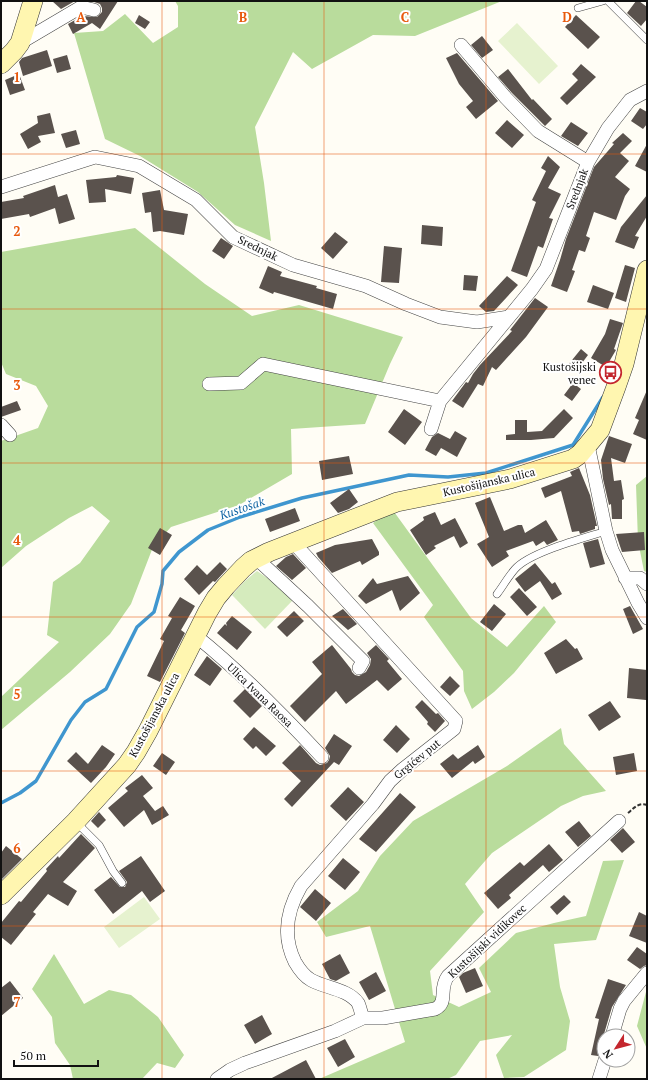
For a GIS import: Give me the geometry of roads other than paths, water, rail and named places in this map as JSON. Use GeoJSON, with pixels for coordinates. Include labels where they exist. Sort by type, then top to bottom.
{"type":"FeatureCollection","features":[{"type":"Feature","properties":{"kind":"street"},"geometry":{"type":"LineString","coordinates":[[1,64],[20,43],[33,1]]}},
{"type":"Feature","properties":{"kind":"street"},"geometry":{"type":"LineString","coordinates":[[20,43],[81,7],[94,10]]}},
{"type":"Feature","properties":{"kind":"street"},"geometry":{"type":"LineString","coordinates":[[461,45],[506,98],[538,131],[588,162]]}},
{"type":"Feature","properties":{"kind":"street","name":"Srednjak"},"geometry":{"type":"LineString","coordinates":[[431,429],[440,401],[509,317],[546,269],[588,162],[608,128],[630,100],[647,91]]}},
{"type":"Feature","properties":{"kind":"street","name":"Srednjak"},"geometry":{"type":"LineString","coordinates":[[1,187],[95,157],[139,166],[196,200],[233,237],[293,265],[366,286],[440,317],[477,322],[509,317]]}},
{"type":"Feature","properties":{"kind":"street","name":"Kustošijanska ulica"},"geometry":{"type":"LineString","coordinates":[[1,895],[76,821],[136,752],[207,613],[226,586],[243,568],[256,558],[293,542],[397,502],[510,479],[573,459],[580,454],[600,430],[616,387],[624,364],[647,270]]}},
{"type":"Feature","properties":{"kind":"street"},"geometry":{"type":"LineString","coordinates":[[209,384],[241,383],[263,364],[440,401]]}},
{"type":"Feature","properties":{"kind":"street"},"geometry":{"type":"LineString","coordinates":[[588,445],[606,531],[612,550],[625,578],[647,618]]}},
{"type":"Feature","properties":{"kind":"street","name":"Grgićev put"},"geometry":{"type":"LineString","coordinates":[[293,542],[456,721],[454,729],[390,781],[373,804],[301,886],[290,908],[287,931],[288,942],[291,955],[296,965],[306,977],[312,981],[349,995],[355,999],[363,1018]]}},
{"type":"Feature","properties":{"kind":"street"},"geometry":{"type":"LineString","coordinates":[[256,558],[308,606],[363,661],[359,668]]}},
{"type":"Feature","properties":{"kind":"street"},"geometry":{"type":"LineString","coordinates":[[625,578],[640,578],[647,584]]}},
{"type":"Feature","properties":{"kind":"street","name":"Ulica Ivana Raosa"},"geometry":{"type":"LineString","coordinates":[[196,636],[239,674],[322,756]]}},
{"type":"Feature","properties":{"kind":"street","name":"Kustošijski vidikovec"},"geometry":{"type":"LineString","coordinates":[[217,1079],[230,1070],[245,1063],[335,1031],[363,1018],[383,1018],[435,1010],[440,1007],[442,1002],[443,986],[448,976],[619,821]]}},
{"type":"Feature","properties":{"kind":"street"},"geometry":{"type":"LineString","coordinates":[[614,1028],[624,1001],[647,973]]}},
{"type":"Feature","properties":{"kind":"street"},"geometry":{"type":"LineString","coordinates":[[600,1079],[603,1068]]}},
{"type":"Feature","properties":{"kind":"lane"},"geometry":{"type":"LineString","coordinates":[[578,8],[603,1]]}},
{"type":"Feature","properties":{"kind":"lane"},"geometry":{"type":"LineString","coordinates":[[608,1],[647,40]]}},
{"type":"Feature","properties":{"kind":"lane"},"geometry":{"type":"LineString","coordinates":[[497,594],[515,569],[525,560],[551,549],[606,531]]}},
{"type":"Feature","properties":{"kind":"lane"},"geometry":{"type":"LineString","coordinates":[[76,821],[99,846],[113,871],[122,883]]}},
{"type":"Feature","properties":{"kind":"waterway","name":"Kustošak"},"geometry":{"type":"LineString","coordinates":[[1,803],[20,793],[36,781],[71,720],[85,702],[106,689],[137,627],[154,612],[162,584],[163,571],[179,552],[208,530],[240,517],[302,498],[409,475],[448,477],[486,473],[573,445],[603,397]]}},
{"type":"Feature","properties":{"kind":"place","name":"Kustošijski venec"},"geometry":{"type":"Point","coordinates":[611,373]}}]}
